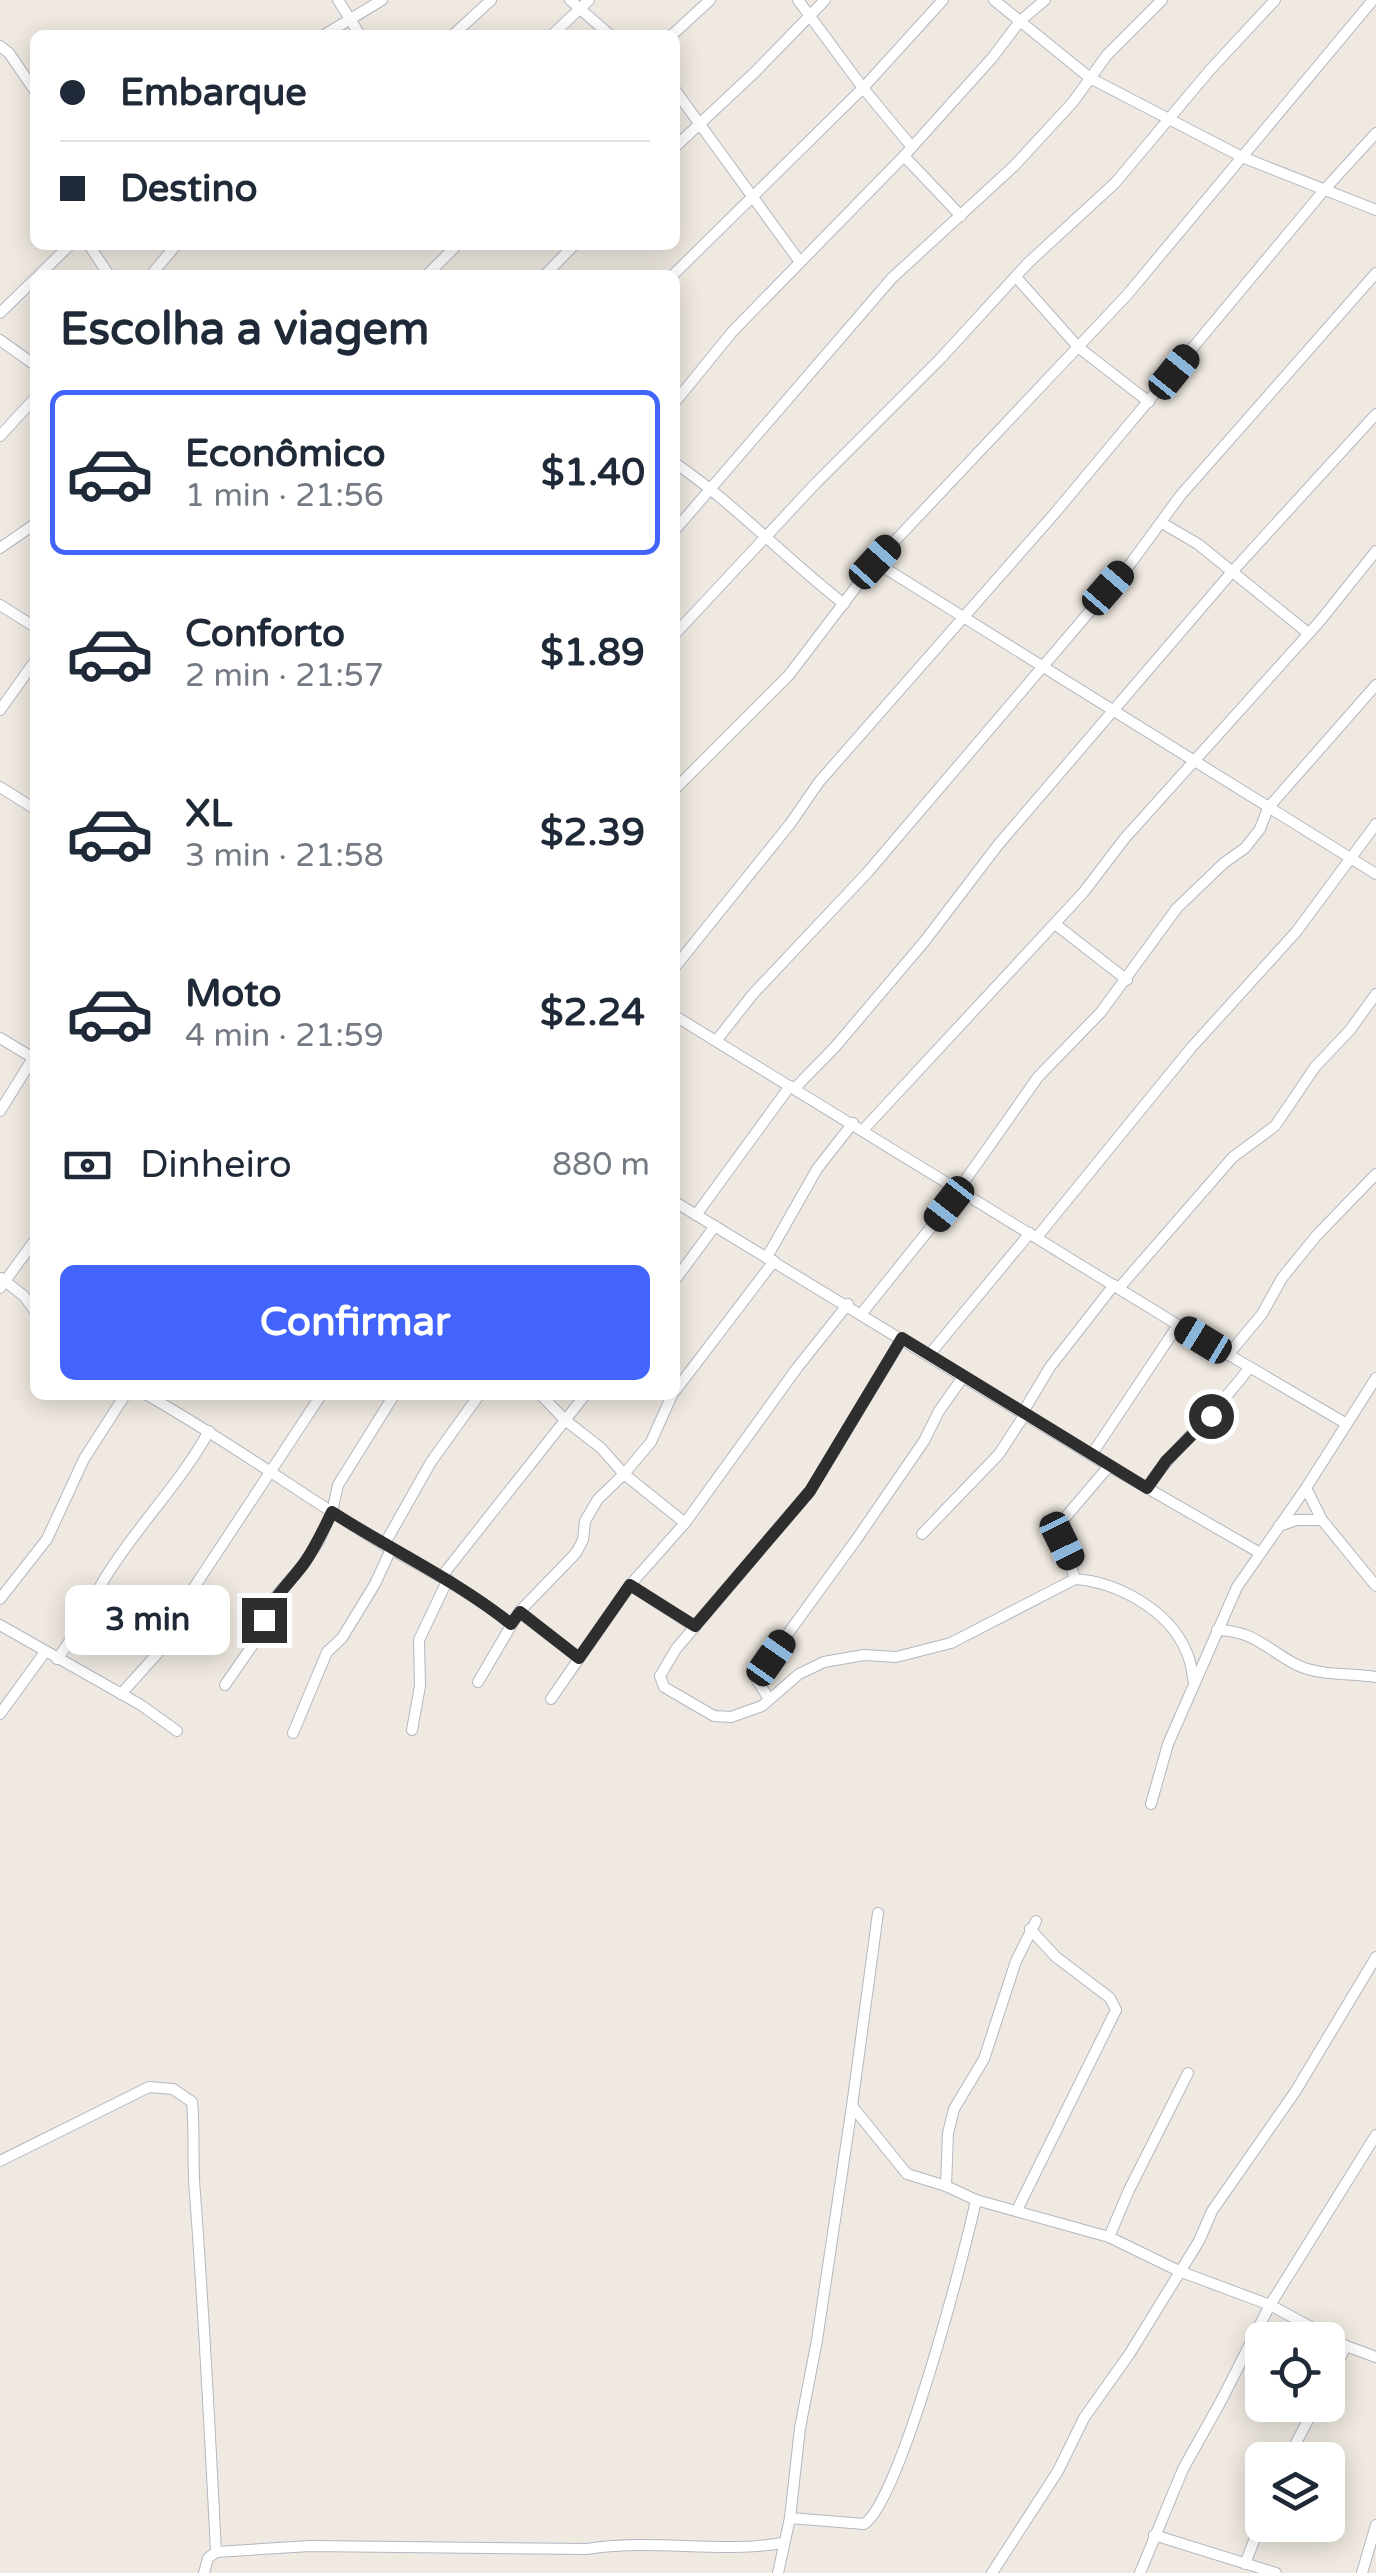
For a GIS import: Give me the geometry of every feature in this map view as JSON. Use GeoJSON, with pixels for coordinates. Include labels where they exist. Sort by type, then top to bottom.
{"type":"FeatureCollection","features":[{"type":"Feature","properties":{"kind":"street"},"geometry":{"type":"LineString","coordinates":[[338,0],[357,30]]}},
{"type":"Feature","properties":{"kind":"street"},"geometry":{"type":"LineString","coordinates":[[333,30],[382,0]]}},
{"type":"Feature","properties":{"kind":"street"},"geometry":{"type":"LineString","coordinates":[[457,30],[490,0]]}},
{"type":"Feature","properties":{"kind":"street"},"geometry":{"type":"LineString","coordinates":[[570,0],[604,30]]}},
{"type":"Feature","properties":{"kind":"street"},"geometry":{"type":"LineString","coordinates":[[557,30],[589,0]]}},
{"type":"Feature","properties":{"kind":"street"},"geometry":{"type":"LineString","coordinates":[[677,30],[710,0]]}},
{"type":"Feature","properties":{"kind":"street"},"geometry":{"type":"LineString","coordinates":[[798,0],[960,216]]}},
{"type":"Feature","properties":{"kind":"street"},"geometry":{"type":"LineString","coordinates":[[680,142],[756,72],[825,0]]}},
{"type":"Feature","properties":{"kind":"street"},"geometry":{"type":"LineString","coordinates":[[678,270],[863,88],[943,0]]}},
{"type":"Feature","properties":{"kind":"street"},"geometry":{"type":"LineString","coordinates":[[994,0],[1090,78],[1242,156],[1376,210]]}},
{"type":"Feature","properties":{"kind":"street"},"geometry":{"type":"LineString","coordinates":[[680,396],[733,330],[908,150],[972,81],[1020,21],[1045,0]]}},
{"type":"Feature","properties":{"kind":"street"},"geometry":{"type":"LineString","coordinates":[[680,524],[892,278],[1043,136],[1107,55],[1162,0]]}},
{"type":"Feature","properties":{"kind":"street"},"geometry":{"type":"LineString","coordinates":[[680,629],[1016,277],[1114,183],[1275,0]]}},
{"type":"Feature","properties":{"kind":"street"},"geometry":{"type":"LineString","coordinates":[[680,784],[789,676],[875,562],[1127,295],[1373,0]]}},
{"type":"Feature","properties":{"kind":"street"},"geometry":{"type":"LineString","coordinates":[[0,46],[30,84]]}},
{"type":"Feature","properties":{"kind":"street"},"geometry":{"type":"LineString","coordinates":[[680,96],[800,262]]}},
{"type":"Feature","properties":{"kind":"street"},"geometry":{"type":"LineString","coordinates":[[680,961],[778,840],[819,782],[1149,402],[1376,132]]}},
{"type":"Feature","properties":{"kind":"street"},"geometry":{"type":"LineString","coordinates":[[44,270],[65,250]]}},
{"type":"Feature","properties":{"kind":"street"},"geometry":{"type":"LineString","coordinates":[[155,270],[172,250]]}},
{"type":"Feature","properties":{"kind":"street"},"geometry":{"type":"LineString","coordinates":[[431,270],[452,250]]}},
{"type":"Feature","properties":{"kind":"street"},"geometry":{"type":"LineString","coordinates":[[550,270],[569,250]]}},
{"type":"Feature","properties":{"kind":"street"},"geometry":{"type":"LineString","coordinates":[[716,1041],[753,994],[867,873],[1162,524],[1180,496],[1376,273]]}},
{"type":"Feature","properties":{"kind":"street"},"geometry":{"type":"LineString","coordinates":[[1016,277],[1078,346],[1149,402]]}},
{"type":"Feature","properties":{"kind":"street"},"geometry":{"type":"LineString","coordinates":[[0,313],[30,284]]}},
{"type":"Feature","properties":{"kind":"street"},"geometry":{"type":"LineString","coordinates":[[0,340],[30,361]]}},
{"type":"Feature","properties":{"kind":"street"},"geometry":{"type":"LineString","coordinates":[[0,436],[30,407]]}},
{"type":"Feature","properties":{"kind":"street"},"geometry":{"type":"LineString","coordinates":[[696,1215],[793,1087],[901,969],[998,845],[1231,572],[1376,414]]}},
{"type":"Feature","properties":{"kind":"street"},"geometry":{"type":"LineString","coordinates":[[680,467],[712,489],[795,566],[844,604]]}},
{"type":"Feature","properties":{"kind":"street"},"geometry":{"type":"LineString","coordinates":[[1162,524],[1198,544],[1308,633]]}},
{"type":"Feature","properties":{"kind":"street"},"geometry":{"type":"LineString","coordinates":[[0,548],[30,527]]}},
{"type":"Feature","properties":{"kind":"street"},"geometry":{"type":"LineString","coordinates":[[680,1383],[771,1259],[817,1169],[1055,924],[1192,760],[1308,633],[1376,551]]}},
{"type":"Feature","properties":{"kind":"street"},"geometry":{"type":"LineString","coordinates":[[875,562],[1376,874]]}},
{"type":"Feature","properties":{"kind":"street"},"geometry":{"type":"LineString","coordinates":[[0,605],[30,624]]}},
{"type":"Feature","properties":{"kind":"street"},"geometry":{"type":"LineString","coordinates":[[0,710],[30,668]]}},
{"type":"Feature","properties":{"kind":"street"},"geometry":{"type":"LineString","coordinates":[[862,1313],[960,1190],[1038,1077],[1101,1012],[1177,908],[1224,862],[1245,848],[1260,829],[1268,808],[1376,685]]}},
{"type":"Feature","properties":{"kind":"street"},"geometry":{"type":"LineString","coordinates":[[0,787],[30,806]]}},
{"type":"Feature","properties":{"kind":"street"},"geometry":{"type":"LineString","coordinates":[[928,1355],[1191,1048],[1296,932],[1376,824]]}},
{"type":"Feature","properties":{"kind":"street"},"geometry":{"type":"LineString","coordinates":[[1055,924],[1127,980]]}},
{"type":"Feature","properties":{"kind":"street"},"geometry":{"type":"LineString","coordinates":[[922,1534],[1000,1454],[1050,1366],[1233,1156],[1275,1126],[1315,1067],[1350,1030],[1376,994]]}},
{"type":"Feature","properties":{"kind":"street"},"geometry":{"type":"LineString","coordinates":[[680,1019],[1345,1423]]}},
{"type":"Feature","properties":{"kind":"street"},"geometry":{"type":"LineString","coordinates":[[0,1038],[30,1056]]}},
{"type":"Feature","properties":{"kind":"street"},"geometry":{"type":"LineString","coordinates":[[0,1111],[30,1064]]}},
{"type":"Feature","properties":{"kind":"street"},"geometry":{"type":"LineString","coordinates":[[1228,1355],[1317,1235],[1376,1174]]}},
{"type":"Feature","properties":{"kind":"street"},"geometry":{"type":"LineString","coordinates":[[680,1205],[1109,1466],[1260,1553]]}},
{"type":"Feature","properties":{"kind":"street"},"geometry":{"type":"LineString","coordinates":[[680,1273],[715,1226]]}},
{"type":"Feature","properties":{"kind":"street"},"geometry":{"type":"LineString","coordinates":[[30,1246],[2,1282],[30,1307]]}},
{"type":"Feature","properties":{"kind":"street"},"geometry":{"type":"LineString","coordinates":[[551,1699],[630,1585],[685,1523],[848,1304]]}},
{"type":"Feature","properties":{"kind":"street"},"geometry":{"type":"LineString","coordinates":[[1092,1454],[1178,1325]]}},
{"type":"Feature","properties":{"kind":"street"},"geometry":{"type":"LineString","coordinates":[[902,1338],[810,1491],[665,1666],[660,1676],[664,1687],[714,1716],[731,1717],[748,1712],[798,1674],[824,1662],[864,1655],[896,1657],[951,1643],[1075,1579],[1095,1580],[1139,1600],[1172,1626],[1188,1652],[1194,1682]]}},
{"type":"Feature","properties":{"kind":"street"},"geometry":{"type":"LineString","coordinates":[[1147,1488],[1166,1461],[1221,1406],[1250,1368]]}},
{"type":"Feature","properties":{"kind":"street"},"geometry":{"type":"LineString","coordinates":[[769,1699],[759,1686],[760,1672],[856,1540],[963,1377]]}},
{"type":"Feature","properties":{"kind":"street"},"geometry":{"type":"LineString","coordinates":[[1151,1804],[1168,1744],[1237,1587],[1376,1378]]}},
{"type":"Feature","properties":{"kind":"street"},"geometry":{"type":"LineString","coordinates":[[0,1599],[48,1539],[84,1459],[122,1400]]}},
{"type":"Feature","properties":{"kind":"street"},"geometry":{"type":"LineString","coordinates":[[156,1400],[387,1547],[476,1596],[511,1624]]}},
{"type":"Feature","properties":{"kind":"street"},"geometry":{"type":"LineString","coordinates":[[120,1694],[157,1654],[188,1598],[318,1400]]}},
{"type":"Feature","properties":{"kind":"street"},"geometry":{"type":"LineString","coordinates":[[225,1685],[254,1642],[270,1603],[303,1566],[332,1512],[338,1486],[391,1400]]}},
{"type":"Feature","properties":{"kind":"street"},"geometry":{"type":"LineString","coordinates":[[293,1733],[320,1665],[375,1584],[387,1547],[431,1462],[474,1400]]}},
{"type":"Feature","properties":{"kind":"street"},"geometry":{"type":"LineString","coordinates":[[546,1400],[624,1474],[685,1523]]}},
{"type":"Feature","properties":{"kind":"street"},"geometry":{"type":"LineString","coordinates":[[412,1730],[420,1686],[419,1640],[445,1578],[582,1400]]}},
{"type":"Feature","properties":{"kind":"street"},"geometry":{"type":"LineString","coordinates":[[478,1682],[520,1612],[576,1553],[583,1540],[585,1521],[598,1499],[650,1442],[670,1400]]}},
{"type":"Feature","properties":{"kind":"street"},"geometry":{"type":"LineString","coordinates":[[57,1659],[79,1630],[105,1578],[191,1463],[209,1431]]}},
{"type":"Feature","properties":{"kind":"street"},"geometry":{"type":"LineString","coordinates":[[1075,1579],[1060,1529],[1064,1518],[1109,1466]]}},
{"type":"Feature","properties":{"kind":"street"},"geometry":{"type":"LineString","coordinates":[[1306,1488],[1322,1520],[1376,1586]]}},
{"type":"Feature","properties":{"kind":"street"},"geometry":{"type":"LineString","coordinates":[[1279,1526],[1296,1520],[1322,1520]]}},
{"type":"Feature","properties":{"kind":"street"},"geometry":{"type":"LineString","coordinates":[[630,1585],[695,1626]]}},
{"type":"Feature","properties":{"kind":"street"},"geometry":{"type":"LineString","coordinates":[[520,1612],[579,1658]]}},
{"type":"Feature","properties":{"kind":"street"},"geometry":{"type":"LineString","coordinates":[[0,1626],[177,1731]]}},
{"type":"Feature","properties":{"kind":"street"},"geometry":{"type":"LineString","coordinates":[[1217,1630],[1236,1631],[1258,1639],[1298,1665],[1323,1672],[1376,1677]]}},
{"type":"Feature","properties":{"kind":"street"},"geometry":{"type":"LineString","coordinates":[[0,1714],[45,1652]]}},
{"type":"Feature","properties":{"kind":"street"},"geometry":{"type":"LineString","coordinates":[[778,2573],[817,2340],[878,1913]]}},
{"type":"Feature","properties":{"kind":"street"},"geometry":{"type":"LineString","coordinates":[[946,2186],[948,2133],[954,2109],[984,2059],[1033,1925],[1056,1957],[1110,1998],[1116,2010],[1017,2210]]}},
{"type":"Feature","properties":{"kind":"street"},"geometry":{"type":"LineString","coordinates":[[992,2573],[1058,2470],[1084,2418],[1130,2353],[1199,2241],[1212,2211],[1295,2092],[1376,1957]]}},
{"type":"Feature","properties":{"kind":"street"},"geometry":{"type":"LineString","coordinates":[[1109,2238],[1188,2073]]}},
{"type":"Feature","properties":{"kind":"street"},"geometry":{"type":"LineString","coordinates":[[0,2161],[149,2087],[172,2088],[192,2102],[196,2144],[194,2190],[210,2378],[216,2552]]}},
{"type":"Feature","properties":{"kind":"street"},"geometry":{"type":"LineString","coordinates":[[852,2106],[906,2174],[976,2200],[1109,2238],[1179,2271],[1270,2304],[1346,2346],[1376,2357]]}},
{"type":"Feature","properties":{"kind":"street"},"geometry":{"type":"LineString","coordinates":[[1140,2573],[1183,2469],[1270,2304],[1376,2135]]}},
{"type":"Feature","properties":{"kind":"street"},"geometry":{"type":"LineString","coordinates":[[790,2518],[864,2524],[877,2512],[903,2452],[946,2318],[976,2200]]}},
{"type":"Feature","properties":{"kind":"street"},"geometry":{"type":"LineString","coordinates":[[1362,2573],[1376,2525]]}},
{"type":"Feature","properties":{"kind":"street"},"geometry":{"type":"LineString","coordinates":[[1154,2535],[1276,2573]]}},
{"type":"Feature","properties":{"kind":"street"},"geometry":{"type":"LineString","coordinates":[[1245,2564],[1254,2542]]}},
{"type":"Feature","properties":{"kind":"street"},"geometry":{"type":"LineString","coordinates":[[204,2573],[208,2558],[216,2552],[310,2546],[587,2549],[616,2544],[748,2549],[782,2543]]}},
{"type":"Feature","properties":{"kind":"route"},"geometry":{"type":"LineString","coordinates":[[264,1620],[270,1603],[303,1566],[332,1512],[476,1596],[511,1624],[520,1612],[579,1658],[630,1585],[695,1626],[810,1491],[902,1338],[1147,1488],[1166,1461],[1211,1416]]}}]}
